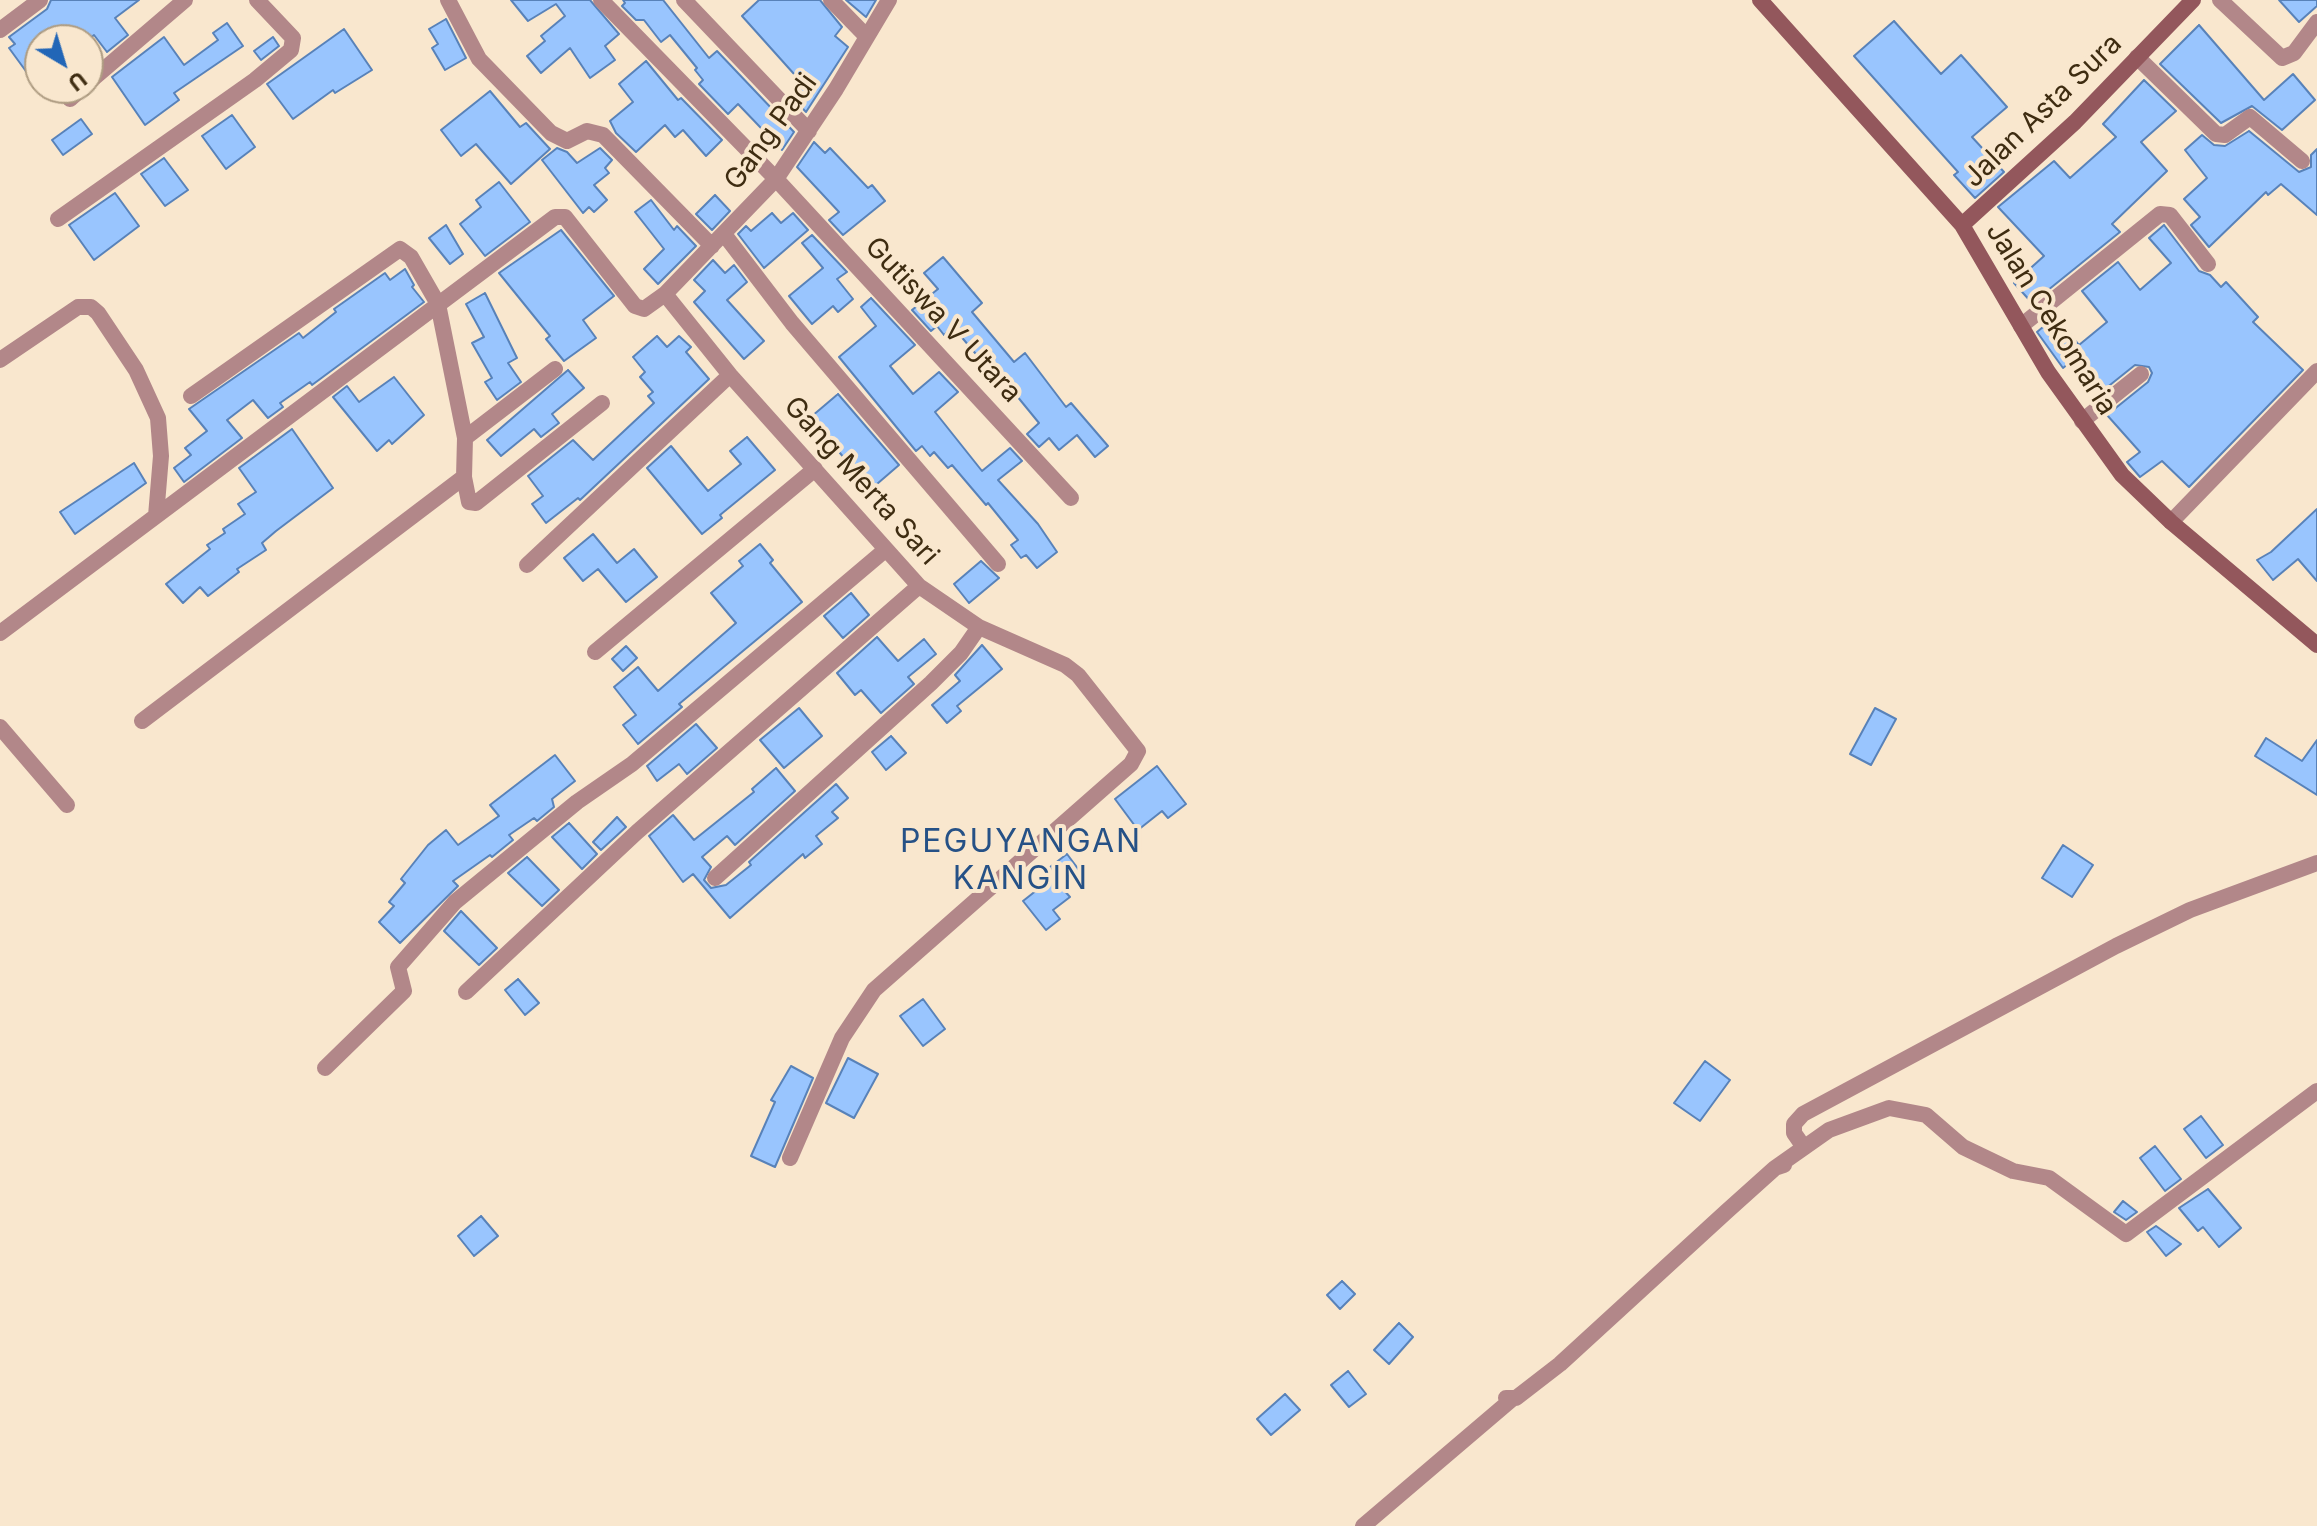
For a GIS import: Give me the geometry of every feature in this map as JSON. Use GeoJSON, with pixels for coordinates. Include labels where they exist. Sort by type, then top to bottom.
{"type":"FeatureCollection","features":[{"type":"Feature","properties":{"kind":"street"},"geometry":{"type":"LineString","coordinates":[[0,30],[40,0]]}},
{"type":"Feature","properties":{"kind":"street"},"geometry":{"type":"LineString","coordinates":[[104,69],[185,0]]}},
{"type":"Feature","properties":{"kind":"street"},"geometry":{"type":"LineString","coordinates":[[58,219],[255,80],[291,50],[293,38],[257,0]]}},
{"type":"Feature","properties":{"kind":"street"},"geometry":{"type":"LineString","coordinates":[[448,0],[479,59],[551,133],[567,141],[587,131],[603,135],[718,240],[998,564]]}},
{"type":"Feature","properties":{"kind":"street","name":"Gutiswa V Utara"},"geometry":{"type":"LineString","coordinates":[[601,0],[776,179],[1071,498]]}},
{"type":"Feature","properties":{"kind":"street"},"geometry":{"type":"LineString","coordinates":[[684,0],[809,131]]}},
{"type":"Feature","properties":{"kind":"street"},"geometry":{"type":"LineString","coordinates":[[831,0],[867,37]]}},
{"type":"Feature","properties":{"kind":"street","name":"Gang Padi"},"geometry":{"type":"LineString","coordinates":[[438,304],[559,215],[565,217],[640,311],[665,294],[776,179],[889,0]]}},
{"type":"Feature","properties":{"kind":"street","name":"Jalan Cekomaria"},"geometry":{"type":"LineString","coordinates":[[1760,0],[1962,225],[2021,326],[2082,421],[2122,475],[2171,522],[2317,645]]}},
{"type":"Feature","properties":{"kind":"street","name":"Jalan Asta Sura"},"geometry":{"type":"LineString","coordinates":[[1962,225],[2075,122],[2193,0]]}},
{"type":"Feature","properties":{"kind":"street"},"geometry":{"type":"LineString","coordinates":[[2220,0],[2282,58],[2294,53],[2317,22]]}},
{"type":"Feature","properties":{"kind":"street"},"geometry":{"type":"LineString","coordinates":[[2137,57],[2216,134],[2225,135],[2250,117],[2302,161]]}},
{"type":"Feature","properties":{"kind":"street"},"geometry":{"type":"LineString","coordinates":[[2021,326],[2160,214],[2170,215],[2208,264]]}},
{"type":"Feature","properties":{"kind":"street"},"geometry":{"type":"LineString","coordinates":[[191,396],[393,252],[406,251],[438,304],[465,438],[466,497],[476,503],[602,403]]}},
{"type":"Feature","properties":{"kind":"street","name":"Gang Merta Sari"},"geometry":{"type":"LineString","coordinates":[[665,294],[730,375],[884,551],[919,586],[979,627],[1065,665],[1078,675],[1135,745],[1136,758],[874,990],[842,1038],[790,1158]]}},
{"type":"Feature","properties":{"kind":"street"},"geometry":{"type":"LineString","coordinates":[[0,633],[438,304]]}},
{"type":"Feature","properties":{"kind":"street"},"geometry":{"type":"LineString","coordinates":[[0,360],[78,307],[91,307],[98,313],[136,370],[158,418],[161,456],[156,516]]}},
{"type":"Feature","properties":{"kind":"street"},"geometry":{"type":"LineString","coordinates":[[465,438],[555,369]]}},
{"type":"Feature","properties":{"kind":"street"},"geometry":{"type":"LineString","coordinates":[[2171,522],[2317,371]]}},
{"type":"Feature","properties":{"kind":"street"},"geometry":{"type":"LineString","coordinates":[[2082,421],[2141,374]]}},
{"type":"Feature","properties":{"kind":"street"},"geometry":{"type":"LineString","coordinates":[[527,565],[730,375]]}},
{"type":"Feature","properties":{"kind":"street"},"geometry":{"type":"LineString","coordinates":[[595,652],[815,469]]}},
{"type":"Feature","properties":{"kind":"street"},"geometry":{"type":"LineString","coordinates":[[142,721],[464,477]]}},
{"type":"Feature","properties":{"kind":"street"},"geometry":{"type":"LineString","coordinates":[[325,1068],[404,991],[398,967],[455,902],[577,802],[632,764],[884,551]]}},
{"type":"Feature","properties":{"kind":"street"},"geometry":{"type":"LineString","coordinates":[[466,992],[637,832],[919,586]]}},
{"type":"Feature","properties":{"kind":"street"},"geometry":{"type":"LineString","coordinates":[[715,878],[931,683],[961,653],[979,627]]}},
{"type":"Feature","properties":{"kind":"street"},"geometry":{"type":"LineString","coordinates":[[0,727],[67,805]]}},
{"type":"Feature","properties":{"kind":"street"},"geometry":{"type":"LineString","coordinates":[[1803,1146],[1794,1133],[1794,1124],[1803,1114],[2116,946],[2202,905],[2317,863]]}},
{"type":"Feature","properties":{"kind":"street"},"geometry":{"type":"LineString","coordinates":[[1363,1526],[1508,1399],[1560,1364],[1803,1146],[1829,1130],[1889,1108],[1926,1115],[1963,1147],[2013,1171],[2049,1178],[2126,1234],[2317,1091]]}},
{"type":"Feature","properties":{"kind":"building"},"geometry":{"type":"Polygon","coordinates":[[[51,0],[139,0],[115,18],[128,35],[107,52],[104,48],[104,24],[27,24],[47,9],[51,0]]]}},
{"type":"Feature","properties":{"kind":"building"},"geometry":{"type":"Polygon","coordinates":[[[511,0],[590,0],[619,34],[605,46],[615,60],[590,78],[570,48],[541,73],[527,56],[545,41],[541,36],[565,16],[556,4],[528,21],[511,0]]]}},
{"type":"Feature","properties":{"kind":"building"},"geometry":{"type":"Polygon","coordinates":[[[623,0],[663,0],[709,58],[717,51],[794,132],[782,150],[738,104],[728,114],[699,84],[703,80],[695,70],[697,68],[670,35],[661,42],[644,20],[636,20],[622,6],[625,3],[623,0]]]}},
{"type":"Feature","properties":{"kind":"building"},"geometry":{"type":"Polygon","coordinates":[[[759,0],[820,0],[842,27],[835,36],[848,47],[806,112],[790,95],[803,84],[742,16],[759,0]]]}},
{"type":"Feature","properties":{"kind":"building"},"geometry":{"type":"Polygon","coordinates":[[[846,0],[876,0],[866,17],[846,0]]]}},
{"type":"Feature","properties":{"kind":"building"},"geometry":{"type":"Polygon","coordinates":[[[2279,0],[2317,0],[2317,6],[2299,22],[2279,0]]]}},
{"type":"Feature","properties":{"kind":"building"},"geometry":{"type":"Polygon","coordinates":[[[446,19],[466,58],[445,70],[432,48],[438,44],[429,29],[446,19]]]}},
{"type":"Feature","properties":{"kind":"building"},"geometry":{"type":"Polygon","coordinates":[[[1894,21],[1941,74],[1961,55],[2007,107],[1972,137],[2004,172],[1975,198],[1954,175],[1958,172],[1854,56],[1894,21]]]}},
{"type":"Feature","properties":{"kind":"building"},"geometry":{"type":"Polygon","coordinates":[[[227,23],[243,46],[174,93],[179,100],[145,125],[112,77],[164,37],[184,65],[218,40],[213,33],[227,23]]]}},
{"type":"Feature","properties":{"kind":"building"},"geometry":{"type":"Polygon","coordinates":[[[2199,25],[2264,100],[2293,74],[2315,100],[2282,130],[2252,106],[2221,123],[2160,64],[2199,25]]]}},
{"type":"Feature","properties":{"kind":"building"},"geometry":{"type":"Polygon","coordinates":[[[24,26],[24,69],[9,48],[15,44],[9,37],[24,26]]]}},
{"type":"Feature","properties":{"kind":"building"},"geometry":{"type":"Polygon","coordinates":[[[344,29],[372,70],[335,93],[333,90],[293,119],[267,84],[344,29]]]}},
{"type":"Feature","properties":{"kind":"building"},"geometry":{"type":"Polygon","coordinates":[[[273,37],[279,46],[261,60],[254,51],[273,37]]]}},
{"type":"Feature","properties":{"kind":"building"},"geometry":{"type":"Polygon","coordinates":[[[646,61],[678,100],[681,98],[722,140],[706,156],[683,130],[675,137],[665,125],[636,152],[616,133],[610,121],[633,102],[619,84],[646,61]]]}},
{"type":"Feature","properties":{"kind":"building"},"geometry":{"type":"Polygon","coordinates":[[[2144,80],[2176,111],[2141,142],[2167,171],[2112,224],[2120,232],[2032,303],[2014,283],[2044,256],[1998,207],[2054,161],[2070,178],[2116,137],[2103,124],[2144,80]]]}},
{"type":"Feature","properties":{"kind":"building"},"geometry":{"type":"Polygon","coordinates":[[[490,91],[520,127],[526,123],[550,149],[511,184],[476,144],[461,156],[441,130],[490,91]]]}},
{"type":"Feature","properties":{"kind":"building"},"geometry":{"type":"Polygon","coordinates":[[[232,115],[255,147],[226,169],[202,136],[232,115]]]}},
{"type":"Feature","properties":{"kind":"building"},"geometry":{"type":"Polygon","coordinates":[[[81,119],[92,134],[63,155],[52,140],[81,119]]]}},
{"type":"Feature","properties":{"kind":"building"},"geometry":{"type":"Polygon","coordinates":[[[2249,131],[2299,172],[2311,167],[2311,155],[2317,149],[2317,215],[2281,184],[2268,195],[2266,192],[2209,247],[2191,225],[2200,217],[2184,199],[2207,178],[2185,150],[2202,135],[2214,145],[2225,146],[2249,131]]]}},
{"type":"Feature","properties":{"kind":"building"},"geometry":{"type":"Polygon","coordinates":[[[814,142],[825,153],[830,148],[868,188],[872,185],[885,201],[843,235],[829,220],[839,212],[797,167],[814,142]]]}},
{"type":"Feature","properties":{"kind":"building"},"geometry":{"type":"Polygon","coordinates":[[[557,148],[567,152],[577,163],[600,148],[612,160],[605,168],[609,173],[594,185],[607,200],[594,212],[589,207],[583,213],[542,160],[557,148]]]}},
{"type":"Feature","properties":{"kind":"building"},"geometry":{"type":"Polygon","coordinates":[[[164,158],[188,190],[165,206],[141,174],[164,158]]]}},
{"type":"Feature","properties":{"kind":"building"},"geometry":{"type":"Polygon","coordinates":[[[499,182],[530,222],[485,256],[460,224],[481,207],[476,200],[499,182]]]}},
{"type":"Feature","properties":{"kind":"building"},"geometry":{"type":"Polygon","coordinates":[[[115,193],[139,226],[94,260],[69,225],[115,193]]]}},
{"type":"Feature","properties":{"kind":"building"},"geometry":{"type":"Polygon","coordinates":[[[715,195],[730,211],[712,230],[696,214],[715,195]]]}},
{"type":"Feature","properties":{"kind":"building"},"geometry":{"type":"Polygon","coordinates":[[[651,200],[674,230],[677,226],[696,246],[658,284],[644,269],[664,249],[635,212],[651,200]]]}},
{"type":"Feature","properties":{"kind":"building"},"geometry":{"type":"Polygon","coordinates":[[[772,213],[781,223],[793,213],[808,230],[764,268],[738,234],[746,226],[751,231],[772,213]]]}},
{"type":"Feature","properties":{"kind":"building"},"geometry":{"type":"Polygon","coordinates":[[[446,225],[463,254],[450,264],[429,238],[446,225]]]}},
{"type":"Feature","properties":{"kind":"building"},"geometry":{"type":"Polygon","coordinates":[[[2164,225],[2199,271],[2210,275],[2221,287],[2226,282],[2258,317],[2253,322],[2303,370],[2189,487],[2162,461],[2140,477],[2127,462],[2140,452],[2107,415],[2148,382],[2152,373],[2149,367],[2135,365],[2105,389],[2078,356],[2063,368],[2037,332],[2056,316],[2079,345],[2107,322],[2082,291],[2118,262],[2140,290],[2171,263],[2149,238],[2164,225]]]}},
{"type":"Feature","properties":{"kind":"building"},"geometry":{"type":"Polygon","coordinates":[[[561,230],[614,296],[583,320],[596,338],[564,361],[546,339],[550,336],[499,273],[561,230]]]}},
{"type":"Feature","properties":{"kind":"building"},"geometry":{"type":"Polygon","coordinates":[[[812,235],[847,272],[837,279],[853,299],[838,312],[833,306],[812,324],[789,296],[823,268],[802,243],[812,235]]]}},
{"type":"Feature","properties":{"kind":"building"},"geometry":{"type":"Polygon","coordinates":[[[943,257],[982,303],[972,312],[1014,362],[1025,353],[1066,407],[1071,403],[1108,446],[1095,457],[1077,435],[1059,450],[1049,438],[1039,447],[1027,434],[1039,423],[985,357],[981,360],[953,327],[944,335],[937,326],[931,331],[912,310],[938,289],[924,273],[943,257]]]}},
{"type":"Feature","properties":{"kind":"building"},"geometry":{"type":"Polygon","coordinates":[[[713,260],[725,273],[734,265],[747,282],[727,300],[764,341],[744,359],[694,302],[705,291],[694,280],[713,260]]]}},
{"type":"Feature","properties":{"kind":"building"},"geometry":{"type":"Polygon","coordinates":[[[405,269],[414,285],[412,287],[424,302],[312,385],[310,382],[280,403],[283,407],[268,418],[253,400],[227,420],[242,438],[184,482],[174,468],[191,455],[185,448],[207,431],[189,409],[299,333],[303,338],[336,312],[334,309],[385,273],[390,280],[405,269]]]}},
{"type":"Feature","properties":{"kind":"building"},"geometry":{"type":"Polygon","coordinates":[[[485,293],[517,358],[508,363],[521,382],[497,400],[485,382],[492,378],[472,343],[484,337],[466,304],[485,293]]]}},
{"type":"Feature","properties":{"kind":"building"},"geometry":{"type":"Polygon","coordinates":[[[871,298],[915,345],[890,366],[913,394],[939,372],[958,392],[935,412],[982,471],[1010,448],[1022,461],[998,480],[1038,524],[1057,552],[1037,568],[1026,555],[1021,558],[1011,545],[1018,540],[988,503],[986,505],[952,465],[948,468],[934,452],[930,456],[922,446],[916,451],[839,357],[876,326],[861,307],[871,298]]]}},
{"type":"Feature","properties":{"kind":"building"},"geometry":{"type":"Polygon","coordinates":[[[657,336],[667,347],[679,336],[691,347],[686,352],[709,379],[580,500],[578,498],[546,523],[532,504],[543,496],[528,476],[573,440],[593,460],[654,403],[648,396],[653,392],[640,377],[645,372],[633,357],[657,336]]]}},
{"type":"Feature","properties":{"kind":"building"},"geometry":{"type":"Polygon","coordinates":[[[568,370],[584,388],[552,414],[559,423],[541,437],[534,429],[501,456],[487,440],[568,370]]]}},
{"type":"Feature","properties":{"kind":"building"},"geometry":{"type":"Polygon","coordinates":[[[394,377],[424,415],[392,444],[389,440],[377,451],[333,397],[347,386],[359,402],[394,377]]]}},
{"type":"Feature","properties":{"kind":"building"},"geometry":{"type":"Polygon","coordinates":[[[838,394],[899,465],[870,490],[827,437],[821,442],[805,422],[838,394]]]}},
{"type":"Feature","properties":{"kind":"building"},"geometry":{"type":"Polygon","coordinates":[[[292,429],[333,488],[262,543],[266,550],[237,569],[239,572],[208,596],[200,587],[183,603],[166,584],[210,549],[207,545],[225,533],[223,529],[245,514],[238,504],[256,492],[239,468],[292,429]]]}},
{"type":"Feature","properties":{"kind":"building"},"geometry":{"type":"Polygon","coordinates":[[[747,437],[775,470],[720,515],[722,518],[702,534],[647,468],[671,446],[708,491],[741,464],[730,451],[747,437]]]}},
{"type":"Feature","properties":{"kind":"building"},"geometry":{"type":"Polygon","coordinates":[[[134,463],[146,483],[75,534],[60,512],[134,463]]]}},
{"type":"Feature","properties":{"kind":"building"},"geometry":{"type":"Polygon","coordinates":[[[2317,509],[2317,581],[2298,559],[2273,580],[2257,560],[2271,552],[2317,509]]]}},
{"type":"Feature","properties":{"kind":"building"},"geometry":{"type":"Polygon","coordinates":[[[593,534],[617,563],[634,549],[657,577],[626,602],[598,569],[583,581],[564,558],[593,534]]]}},
{"type":"Feature","properties":{"kind":"building"},"geometry":{"type":"Polygon","coordinates":[[[760,544],[773,560],[770,563],[802,602],[679,704],[682,707],[638,744],[623,725],[636,715],[614,687],[638,667],[658,691],[736,623],[711,593],[743,566],[739,561],[760,544]]]}},
{"type":"Feature","properties":{"kind":"building"},"geometry":{"type":"Polygon","coordinates":[[[981,561],[999,578],[969,603],[954,584],[981,561]]]}},
{"type":"Feature","properties":{"kind":"building"},"geometry":{"type":"Polygon","coordinates":[[[851,593],[869,615],[843,638],[824,616],[851,593]]]}},
{"type":"Feature","properties":{"kind":"building"},"geometry":{"type":"Polygon","coordinates":[[[877,637],[898,661],[924,639],[936,654],[908,677],[914,684],[881,713],[861,690],[855,695],[837,673],[877,637]]]}},
{"type":"Feature","properties":{"kind":"building"},"geometry":{"type":"Polygon","coordinates":[[[982,645],[1002,669],[957,706],[961,711],[947,723],[932,705],[960,681],[955,675],[982,645]]]}},
{"type":"Feature","properties":{"kind":"building"},"geometry":{"type":"Polygon","coordinates":[[[626,646],[637,658],[623,671],[612,659],[626,646]]]}},
{"type":"Feature","properties":{"kind":"building"},"geometry":{"type":"Polygon","coordinates":[[[799,708],[822,736],[784,768],[760,740],[799,708]]]}},
{"type":"Feature","properties":{"kind":"building"},"geometry":{"type":"Polygon","coordinates":[[[1875,708],[1896,719],[1871,765],[1850,754],[1875,708]]]}},
{"type":"Feature","properties":{"kind":"building"},"geometry":{"type":"Polygon","coordinates":[[[696,724],[717,748],[687,774],[679,764],[657,781],[647,766],[696,724]]]}},
{"type":"Feature","properties":{"kind":"building"},"geometry":{"type":"Polygon","coordinates":[[[891,736],[906,753],[886,770],[872,752],[891,736]]]}},
{"type":"Feature","properties":{"kind":"building"},"geometry":{"type":"Polygon","coordinates":[[[2266,738],[2302,761],[2317,740],[2317,795],[2255,756],[2266,738]]]}},
{"type":"Feature","properties":{"kind":"building"},"geometry":{"type":"Polygon","coordinates":[[[555,755],[575,781],[552,799],[554,807],[537,821],[534,818],[509,835],[513,840],[453,881],[458,886],[400,943],[379,922],[394,906],[389,902],[405,883],[401,879],[428,845],[446,830],[458,845],[499,816],[490,805],[555,755]]]}},
{"type":"Feature","properties":{"kind":"building"},"geometry":{"type":"Polygon","coordinates":[[[1157,766],[1186,804],[1168,818],[1162,811],[1138,830],[1115,799],[1157,766]]]}},
{"type":"Feature","properties":{"kind":"building"},"geometry":{"type":"Polygon","coordinates":[[[776,768],[795,791],[735,845],[727,836],[702,857],[711,867],[704,880],[711,888],[726,885],[751,865],[749,862],[836,784],[848,798],[832,812],[838,818],[816,836],[822,844],[805,858],[803,854],[730,918],[693,874],[683,882],[649,836],[673,815],[694,840],[754,792],[752,789],[776,768]]]}},
{"type":"Feature","properties":{"kind":"building"},"geometry":{"type":"Polygon","coordinates":[[[617,817],[626,827],[601,850],[593,842],[617,817]]]}},
{"type":"Feature","properties":{"kind":"building"},"geometry":{"type":"Polygon","coordinates":[[[569,823],[597,854],[582,869],[552,837],[569,823]]]}},
{"type":"Feature","properties":{"kind":"building"},"geometry":{"type":"Polygon","coordinates":[[[2063,845],[2093,865],[2072,897],[2042,878],[2063,845]]]}},
{"type":"Feature","properties":{"kind":"building"},"geometry":{"type":"Polygon","coordinates":[[[1067,854],[1082,874],[1063,889],[1070,897],[1053,910],[1060,919],[1046,930],[1023,901],[1042,886],[1040,883],[1054,872],[1050,867],[1067,854]]]}},
{"type":"Feature","properties":{"kind":"building"},"geometry":{"type":"Polygon","coordinates":[[[527,857],[559,890],[542,906],[508,873],[527,857]]]}},
{"type":"Feature","properties":{"kind":"building"},"geometry":{"type":"Polygon","coordinates":[[[461,911],[497,948],[479,965],[444,931],[461,911]]]}},
{"type":"Feature","properties":{"kind":"building"},"geometry":{"type":"Polygon","coordinates":[[[518,979],[539,1003],[525,1015],[505,990],[518,979]]]}},
{"type":"Feature","properties":{"kind":"building"},"geometry":{"type":"Polygon","coordinates":[[[923,999],[945,1029],[923,1046],[900,1016],[923,999]]]}},
{"type":"Feature","properties":{"kind":"building"},"geometry":{"type":"Polygon","coordinates":[[[848,1058],[878,1074],[854,1118],[826,1103],[848,1058]]]}},
{"type":"Feature","properties":{"kind":"building"},"geometry":{"type":"Polygon","coordinates":[[[1705,1061],[1730,1080],[1700,1121],[1674,1103],[1705,1061]]]}},
{"type":"Feature","properties":{"kind":"building"},"geometry":{"type":"Polygon","coordinates":[[[791,1066],[813,1078],[775,1167],[751,1156],[775,1102],[771,1100],[791,1066]]]}},
{"type":"Feature","properties":{"kind":"building"},"geometry":{"type":"Polygon","coordinates":[[[2201,1116],[2223,1145],[2206,1158],[2184,1129],[2201,1116]]]}},
{"type":"Feature","properties":{"kind":"building"},"geometry":{"type":"Polygon","coordinates":[[[2155,1146],[2181,1179],[2165,1191],[2140,1158],[2155,1146]]]}},
{"type":"Feature","properties":{"kind":"building"},"geometry":{"type":"Polygon","coordinates":[[[2208,1189],[2241,1228],[2219,1247],[2203,1227],[2198,1231],[2179,1208],[2208,1189]]]}},
{"type":"Feature","properties":{"kind":"building"},"geometry":{"type":"Polygon","coordinates":[[[2123,1201],[2137,1212],[2126,1220],[2114,1212],[2123,1201]]]}},
{"type":"Feature","properties":{"kind":"building"},"geometry":{"type":"Polygon","coordinates":[[[481,1216],[498,1236],[474,1256],[458,1236],[481,1216]]]}},
{"type":"Feature","properties":{"kind":"building"},"geometry":{"type":"Polygon","coordinates":[[[2156,1226],[2181,1244],[2166,1256],[2147,1232],[2156,1226]]]}},
{"type":"Feature","properties":{"kind":"building"},"geometry":{"type":"Polygon","coordinates":[[[1342,1281],[1355,1294],[1340,1309],[1327,1295],[1342,1281]]]}},
{"type":"Feature","properties":{"kind":"building"},"geometry":{"type":"Polygon","coordinates":[[[1399,1323],[1413,1337],[1389,1364],[1374,1350],[1399,1323]]]}},
{"type":"Feature","properties":{"kind":"building"},"geometry":{"type":"Polygon","coordinates":[[[1348,1371],[1366,1394],[1349,1407],[1331,1385],[1348,1371]]]}},
{"type":"Feature","properties":{"kind":"building"},"geometry":{"type":"Polygon","coordinates":[[[1285,1394],[1300,1410],[1271,1435],[1257,1419],[1285,1394]]]}},
{"type":"Feature","properties":{"kind":"district","name":"PEGUYANGAN KANGIN"},"geometry":{"type":"Point","coordinates":[1021,860]}}]}
